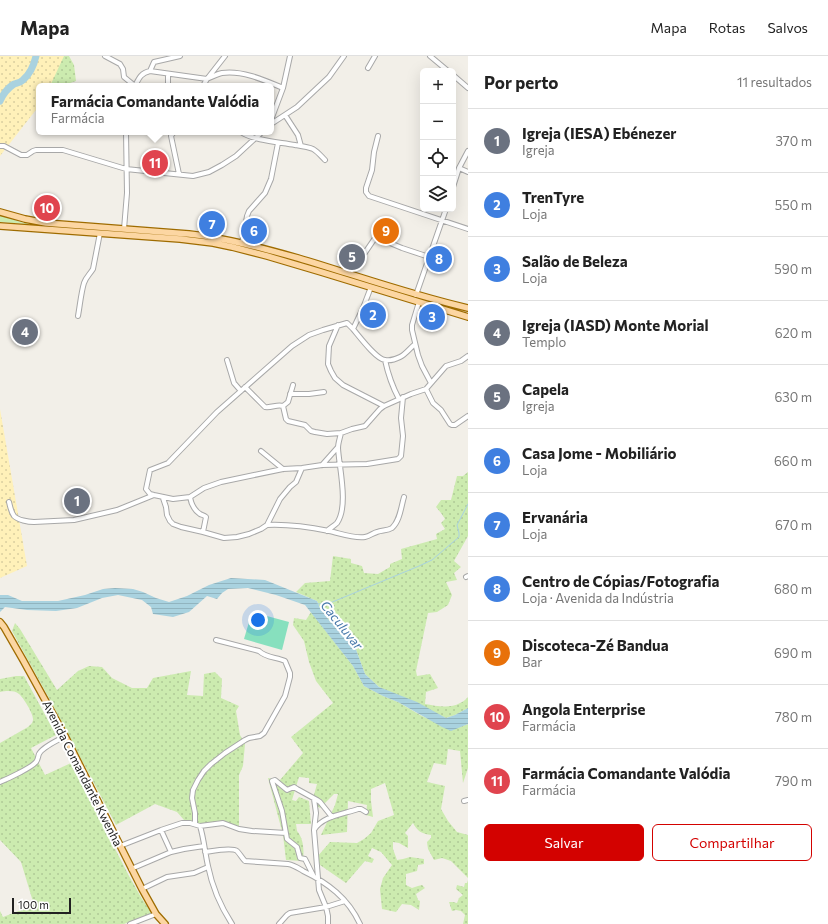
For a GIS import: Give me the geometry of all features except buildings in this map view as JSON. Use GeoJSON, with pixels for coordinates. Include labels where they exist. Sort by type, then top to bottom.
{"type":"FeatureCollection","features":[{"type":"Feature","properties":{"kind":"main road"},"geometry":{"type":"LineString","coordinates":[[0,212],[14,217],[35,221],[124,230],[210,236],[298,258],[416,295],[468,308]]}},
{"type":"Feature","properties":{"kind":"main road"},"geometry":{"type":"LineString","coordinates":[[0,226],[192,240],[232,247],[267,256],[468,317]]}},
{"type":"Feature","properties":{"kind":"main road","name":"Avenida Comandante Kwenha"},"geometry":{"type":"LineString","coordinates":[[0,622],[20,654],[65,736],[142,889],[156,914],[165,924]]}},
{"type":"Feature","properties":{"kind":"street"},"geometry":{"type":"LineString","coordinates":[[105,56],[120,64],[123,69],[124,77],[131,83]]}},
{"type":"Feature","properties":{"kind":"street"},"geometry":{"type":"LineString","coordinates":[[150,71],[156,56]]}},
{"type":"Feature","properties":{"kind":"street"},"geometry":{"type":"LineString","coordinates":[[154,62],[180,56]]}},
{"type":"Feature","properties":{"kind":"street"},"geometry":{"type":"LineString","coordinates":[[205,83],[225,56]]}},
{"type":"Feature","properties":{"kind":"street"},"geometry":{"type":"LineString","coordinates":[[274,112],[283,88],[290,56]]}},
{"type":"Feature","properties":{"kind":"street"},"geometry":{"type":"LineString","coordinates":[[274,122],[297,107],[329,77],[344,56]]}},
{"type":"Feature","properties":{"kind":"street"},"geometry":{"type":"LineString","coordinates":[[368,68],[375,56]]}},
{"type":"Feature","properties":{"kind":"street"},"geometry":{"type":"LineString","coordinates":[[430,56],[444,68]]}},
{"type":"Feature","properties":{"kind":"street"},"geometry":{"type":"LineString","coordinates":[[136,83],[142,74],[150,71],[207,79],[221,73],[244,74],[271,83]]}},
{"type":"Feature","properties":{"kind":"street"},"geometry":{"type":"LineString","coordinates":[[168,74],[168,83]]}},
{"type":"Feature","properties":{"kind":"street"},"geometry":{"type":"LineString","coordinates":[[456,78],[468,88]]}},
{"type":"Feature","properties":{"kind":"street"},"geometry":{"type":"LineString","coordinates":[[274,84],[283,88]]}},
{"type":"Feature","properties":{"kind":"street"},"geometry":{"type":"LineString","coordinates":[[285,115],[298,135],[301,146]]}},
{"type":"Feature","properties":{"kind":"street"},"geometry":{"type":"LineString","coordinates":[[124,230],[126,193],[126,135]]}},
{"type":"Feature","properties":{"kind":"street"},"geometry":{"type":"LineString","coordinates":[[172,135],[179,174]]}},
{"type":"Feature","properties":{"kind":"street"},"geometry":{"type":"LineString","coordinates":[[246,135],[309,148],[317,152],[325,160]]}},
{"type":"Feature","properties":{"kind":"street"},"geometry":{"type":"LineString","coordinates":[[0,146],[4,146],[24,156],[36,150],[63,150],[126,169],[193,176],[209,172],[222,165],[236,156],[259,135]]}},
{"type":"Feature","properties":{"kind":"street"},"geometry":{"type":"LineString","coordinates":[[378,136],[372,170],[366,188],[366,192],[369,196],[468,229]]}},
{"type":"Feature","properties":{"kind":"street"},"geometry":{"type":"LineString","coordinates":[[242,243],[249,211],[265,193],[271,179],[278,142]]}},
{"type":"Feature","properties":{"kind":"street"},"geometry":{"type":"LineString","coordinates":[[456,178],[468,151]]}},
{"type":"Feature","properties":{"kind":"street"},"geometry":{"type":"LineString","coordinates":[[459,168],[468,172]]}},
{"type":"Feature","properties":{"kind":"street"},"geometry":{"type":"LineString","coordinates":[[416,295],[445,212]]}},
{"type":"Feature","properties":{"kind":"street"},"geometry":{"type":"LineString","coordinates":[[78,316],[84,283],[93,269],[100,233]]}},
{"type":"Feature","properties":{"kind":"street"},"geometry":{"type":"LineString","coordinates":[[342,272],[358,263],[375,238],[429,257]]}},
{"type":"Feature","properties":{"kind":"street"},"geometry":{"type":"LineString","coordinates":[[353,329],[371,287]]}},
{"type":"Feature","properties":{"kind":"street"},"geometry":{"type":"LineString","coordinates":[[419,302],[412,325],[412,330],[422,366],[431,383]]}},
{"type":"Feature","properties":{"kind":"street"},"geometry":{"type":"LineString","coordinates":[[385,360],[391,384],[401,398],[400,418],[403,436],[400,458],[381,462],[322,465],[283,469],[221,482],[204,488],[190,497],[173,499],[163,498],[150,494],[146,489],[150,470],[168,463],[217,412],[292,346],[309,335],[347,323],[381,359],[385,360],[392,360],[401,356],[415,344]]}},
{"type":"Feature","properties":{"kind":"street"},"geometry":{"type":"LineString","coordinates":[[338,325],[328,346],[328,364],[331,371],[342,385],[384,406]]}},
{"type":"Feature","properties":{"kind":"street"},"geometry":{"type":"LineString","coordinates":[[283,406],[286,419],[288,421],[305,425],[311,431],[315,432],[327,434],[341,433],[365,426],[384,406],[426,389],[446,366],[461,361],[468,356]]}},
{"type":"Feature","properties":{"kind":"street"},"geometry":{"type":"LineString","coordinates":[[227,360],[234,383],[241,391]]}},
{"type":"Feature","properties":{"kind":"street"},"geometry":{"type":"LineString","coordinates":[[245,387],[265,407],[268,408],[280,405],[283,406],[288,402],[293,385]]}},
{"type":"Feature","properties":{"kind":"street"},"geometry":{"type":"LineString","coordinates":[[426,389],[434,405],[441,410],[452,425],[455,425],[468,416]]}},
{"type":"Feature","properties":{"kind":"street"},"geometry":{"type":"LineString","coordinates":[[290,394],[324,392]]}},
{"type":"Feature","properties":{"kind":"street"},"geometry":{"type":"LineString","coordinates":[[327,531],[336,523],[342,507],[342,487],[338,447],[341,433]]}},
{"type":"Feature","properties":{"kind":"street"},"geometry":{"type":"LineString","coordinates":[[322,465],[338,447]]}},
{"type":"Feature","properties":{"kind":"street"},"geometry":{"type":"LineString","coordinates":[[261,451],[283,469]]}},
{"type":"Feature","properties":{"kind":"street"},"geometry":{"type":"LineString","coordinates":[[163,498],[167,515],[173,524],[224,538],[237,537],[262,529],[267,525],[280,499],[296,482],[302,468]]}},
{"type":"Feature","properties":{"kind":"street"},"geometry":{"type":"LineString","coordinates":[[9,502],[13,514],[16,517],[25,521],[34,522],[74,520],[117,510],[154,495]]}},
{"type":"Feature","properties":{"kind":"street"},"geometry":{"type":"LineString","coordinates":[[190,497],[193,506],[200,514],[203,514],[206,517],[203,532]]}},
{"type":"Feature","properties":{"kind":"street"},"geometry":{"type":"LineString","coordinates":[[267,525],[284,525],[364,537],[378,531],[391,529],[399,518],[404,497]]}},
{"type":"Feature","properties":{"kind":"street"},"geometry":{"type":"LineString","coordinates":[[195,824],[195,813],[192,798],[193,790],[198,780],[211,764],[225,753],[248,738],[260,736],[264,733],[284,699],[290,677],[290,672],[285,661],[259,651],[216,640]]}},
{"type":"Feature","properties":{"kind":"street"},"geometry":{"type":"LineString","coordinates":[[0,782],[32,766],[44,748],[65,736]]}},
{"type":"Feature","properties":{"kind":"street"},"geometry":{"type":"LineString","coordinates":[[313,875],[305,859],[300,858],[296,847],[288,841],[282,811],[272,781],[275,780],[287,790],[294,787],[314,798],[320,802],[332,817]]}},
{"type":"Feature","properties":{"kind":"street"},"geometry":{"type":"LineString","coordinates":[[314,798],[316,813],[314,830],[319,890],[326,907],[328,924]]}},
{"type":"Feature","properties":{"kind":"street"},"geometry":{"type":"LineString","coordinates":[[314,830],[318,825],[332,817],[358,809],[366,812]]}},
{"type":"Feature","properties":{"kind":"street"},"geometry":{"type":"LineString","coordinates":[[120,846],[182,823],[190,823],[200,826],[223,824],[239,829],[286,833]]}},
{"type":"Feature","properties":{"kind":"street"},"geometry":{"type":"LineString","coordinates":[[200,826],[208,867],[222,907],[232,924]]}},
{"type":"Feature","properties":{"kind":"street"},"geometry":{"type":"LineString","coordinates":[[161,830],[171,852]]}},
{"type":"Feature","properties":{"kind":"street"},"geometry":{"type":"LineString","coordinates":[[132,869],[171,852],[204,846]]}},
{"type":"Feature","properties":{"kind":"street"},"geometry":{"type":"LineString","coordinates":[[205,852],[230,849],[237,851],[245,861],[293,865],[313,875],[331,887],[345,901],[360,924]]}},
{"type":"Feature","properties":{"kind":"street"},"geometry":{"type":"LineString","coordinates":[[142,889],[167,877],[194,873],[208,867]]}},
{"type":"Feature","properties":{"kind":"street"},"geometry":{"type":"LineString","coordinates":[[279,924],[290,913],[326,907],[345,901]]}},
{"type":"Feature","properties":{"kind":"street"},"geometry":{"type":"LineString","coordinates":[[130,924],[156,914]]}},
{"type":"Feature","properties":{"kind":"green space"},"geometry":{"type":"Polygon","coordinates":[[[50,56],[69,56],[74,65],[76,81],[70,83],[38,83],[50,56]]]}},
{"type":"Feature","properties":{"kind":"green space"},"geometry":{"type":"Polygon","coordinates":[[[36,89],[36,111],[29,105],[36,89]]]}},
{"type":"Feature","properties":{"kind":"green space"},"geometry":{"type":"Polygon","coordinates":[[[0,215],[20,222],[37,225],[0,222],[0,215]]]}},
{"type":"Feature","properties":{"kind":"green space"},"geometry":{"type":"Polygon","coordinates":[[[468,472],[468,536],[454,561],[461,567],[454,573],[457,580],[446,582],[452,595],[448,605],[437,612],[428,613],[416,671],[417,676],[430,674],[438,688],[426,692],[425,704],[434,706],[452,706],[462,702],[468,697],[468,708],[446,718],[379,687],[365,674],[355,647],[329,620],[320,608],[317,601],[296,592],[305,583],[330,581],[333,556],[351,559],[351,563],[362,566],[364,573],[378,574],[390,567],[390,564],[402,559],[401,549],[437,539],[436,534],[445,529],[441,523],[445,519],[436,507],[441,500],[451,500],[457,476],[463,476],[468,472]]]}},
{"type":"Feature","properties":{"kind":"green space"},"geometry":{"type":"Polygon","coordinates":[[[252,612],[289,622],[282,650],[244,639],[252,612]]]}},
{"type":"Feature","properties":{"kind":"green space"},"geometry":{"type":"Polygon","coordinates":[[[311,612],[353,666],[364,686],[451,730],[468,724],[468,768],[463,783],[460,751],[448,749],[446,765],[434,763],[427,782],[445,786],[441,809],[457,832],[468,835],[468,878],[451,861],[442,858],[434,860],[428,849],[427,842],[431,838],[431,835],[420,832],[413,823],[405,833],[408,836],[408,848],[399,843],[393,842],[393,849],[397,860],[410,857],[424,859],[424,864],[418,865],[417,871],[406,874],[406,885],[412,888],[422,885],[425,888],[416,894],[418,900],[420,901],[419,910],[411,905],[402,904],[396,912],[382,909],[380,889],[383,878],[392,865],[381,852],[372,848],[368,856],[374,859],[372,863],[365,861],[346,883],[320,865],[317,857],[330,842],[357,843],[371,833],[378,821],[394,815],[385,783],[371,789],[373,817],[366,815],[367,805],[348,801],[347,832],[321,835],[335,805],[338,794],[334,794],[320,808],[312,802],[317,784],[309,783],[309,778],[299,777],[292,800],[296,801],[299,797],[309,801],[311,824],[296,824],[297,831],[303,845],[303,861],[286,860],[283,835],[268,778],[280,780],[303,753],[291,737],[333,703],[316,681],[309,662],[304,641],[293,625],[294,618],[306,620],[311,612]]]}},
{"type":"Feature","properties":{"kind":"green space"},"geometry":{"type":"Polygon","coordinates":[[[15,623],[57,690],[78,671],[89,666],[102,667],[112,678],[132,688],[147,688],[153,678],[191,671],[187,695],[203,696],[204,674],[215,672],[222,679],[221,698],[239,706],[236,711],[240,735],[245,744],[243,766],[239,775],[239,829],[228,825],[200,826],[184,820],[177,812],[155,804],[116,825],[12,631],[15,623]]]}},
{"type":"Feature","properties":{"kind":"green space"},"geometry":{"type":"Polygon","coordinates":[[[24,676],[56,735],[31,748],[45,775],[71,763],[129,876],[152,913],[124,924],[0,924],[0,911],[3,917],[34,905],[21,862],[0,840],[0,743],[28,727],[33,720],[30,709],[19,694],[12,691],[0,692],[0,679],[24,676]]]}},
{"type":"Feature","properties":{"kind":"green space"},"geometry":{"type":"Polygon","coordinates":[[[468,880],[468,924],[463,924],[465,915],[461,911],[452,911],[449,902],[457,903],[459,898],[463,895],[456,889],[457,885],[464,887],[468,880]]]}},
{"type":"Feature","properties":{"kind":"sand"},"geometry":{"type":"Polygon","coordinates":[[[0,56],[64,56],[51,83],[36,83],[36,110],[0,156],[0,56]]]}},
{"type":"Feature","properties":{"kind":"sand"},"geometry":{"type":"Polygon","coordinates":[[[0,409],[27,566],[0,578],[0,409]]]}},
{"type":"Feature","properties":{"kind":"water"},"geometry":{"type":"Polygon","coordinates":[[[231,578],[265,580],[317,601],[320,608],[329,620],[355,647],[365,674],[379,687],[417,702],[446,718],[468,708],[468,724],[451,731],[398,702],[364,686],[353,666],[305,605],[276,595],[248,588],[228,589],[217,599],[207,596],[189,612],[173,617],[153,614],[151,607],[142,600],[118,595],[102,598],[77,608],[56,611],[27,610],[5,607],[0,612],[0,595],[8,595],[22,601],[58,601],[103,589],[115,588],[133,589],[169,602],[187,596],[209,585],[231,578]]]}},
{"type":"Feature","properties":{"kind":"waterway"},"geometry":{"type":"LineString","coordinates":[[0,101],[10,87],[22,81],[28,75],[36,56]]}},
{"type":"Feature","properties":{"kind":"waterway","name":"Caculuvar"},"geometry":{"type":"LineString","coordinates":[[317,604],[330,603],[432,560],[459,537],[457,525],[468,504]]}},
{"type":"Feature","properties":{"kind":"place","name":"Farmácia Comandante Valódia"},"geometry":{"type":"Point","coordinates":[155,163]}},
{"type":"Feature","properties":{"kind":"place","name":"Angola Enterprise"},"geometry":{"type":"Point","coordinates":[47,208]}},
{"type":"Feature","properties":{"kind":"place","name":"Ervanária"},"geometry":{"type":"Point","coordinates":[212,224]}},
{"type":"Feature","properties":{"kind":"place","name":"Casa Jome - Mobiliário"},"geometry":{"type":"Point","coordinates":[254,231]}},
{"type":"Feature","properties":{"kind":"place","name":"Discoteca-Zé Bandua"},"geometry":{"type":"Point","coordinates":[386,231]}},
{"type":"Feature","properties":{"kind":"place","name":"Capela"},"geometry":{"type":"Point","coordinates":[352,257]}},
{"type":"Feature","properties":{"kind":"place","name":"Centro de Cópias/Fotografia"},"geometry":{"type":"Point","coordinates":[439,259]}},
{"type":"Feature","properties":{"kind":"place","name":"TrenTyre"},"geometry":{"type":"Point","coordinates":[373,315]}},
{"type":"Feature","properties":{"kind":"place","name":"Salão de Beleza"},"geometry":{"type":"Point","coordinates":[432,317]}},
{"type":"Feature","properties":{"kind":"place","name":"Igreja (IASD) Monte Morial"},"geometry":{"type":"Point","coordinates":[25,332]}},
{"type":"Feature","properties":{"kind":"place","name":"Igreja (IESA) Ebénezer"},"geometry":{"type":"Point","coordinates":[77,501]}}]}
